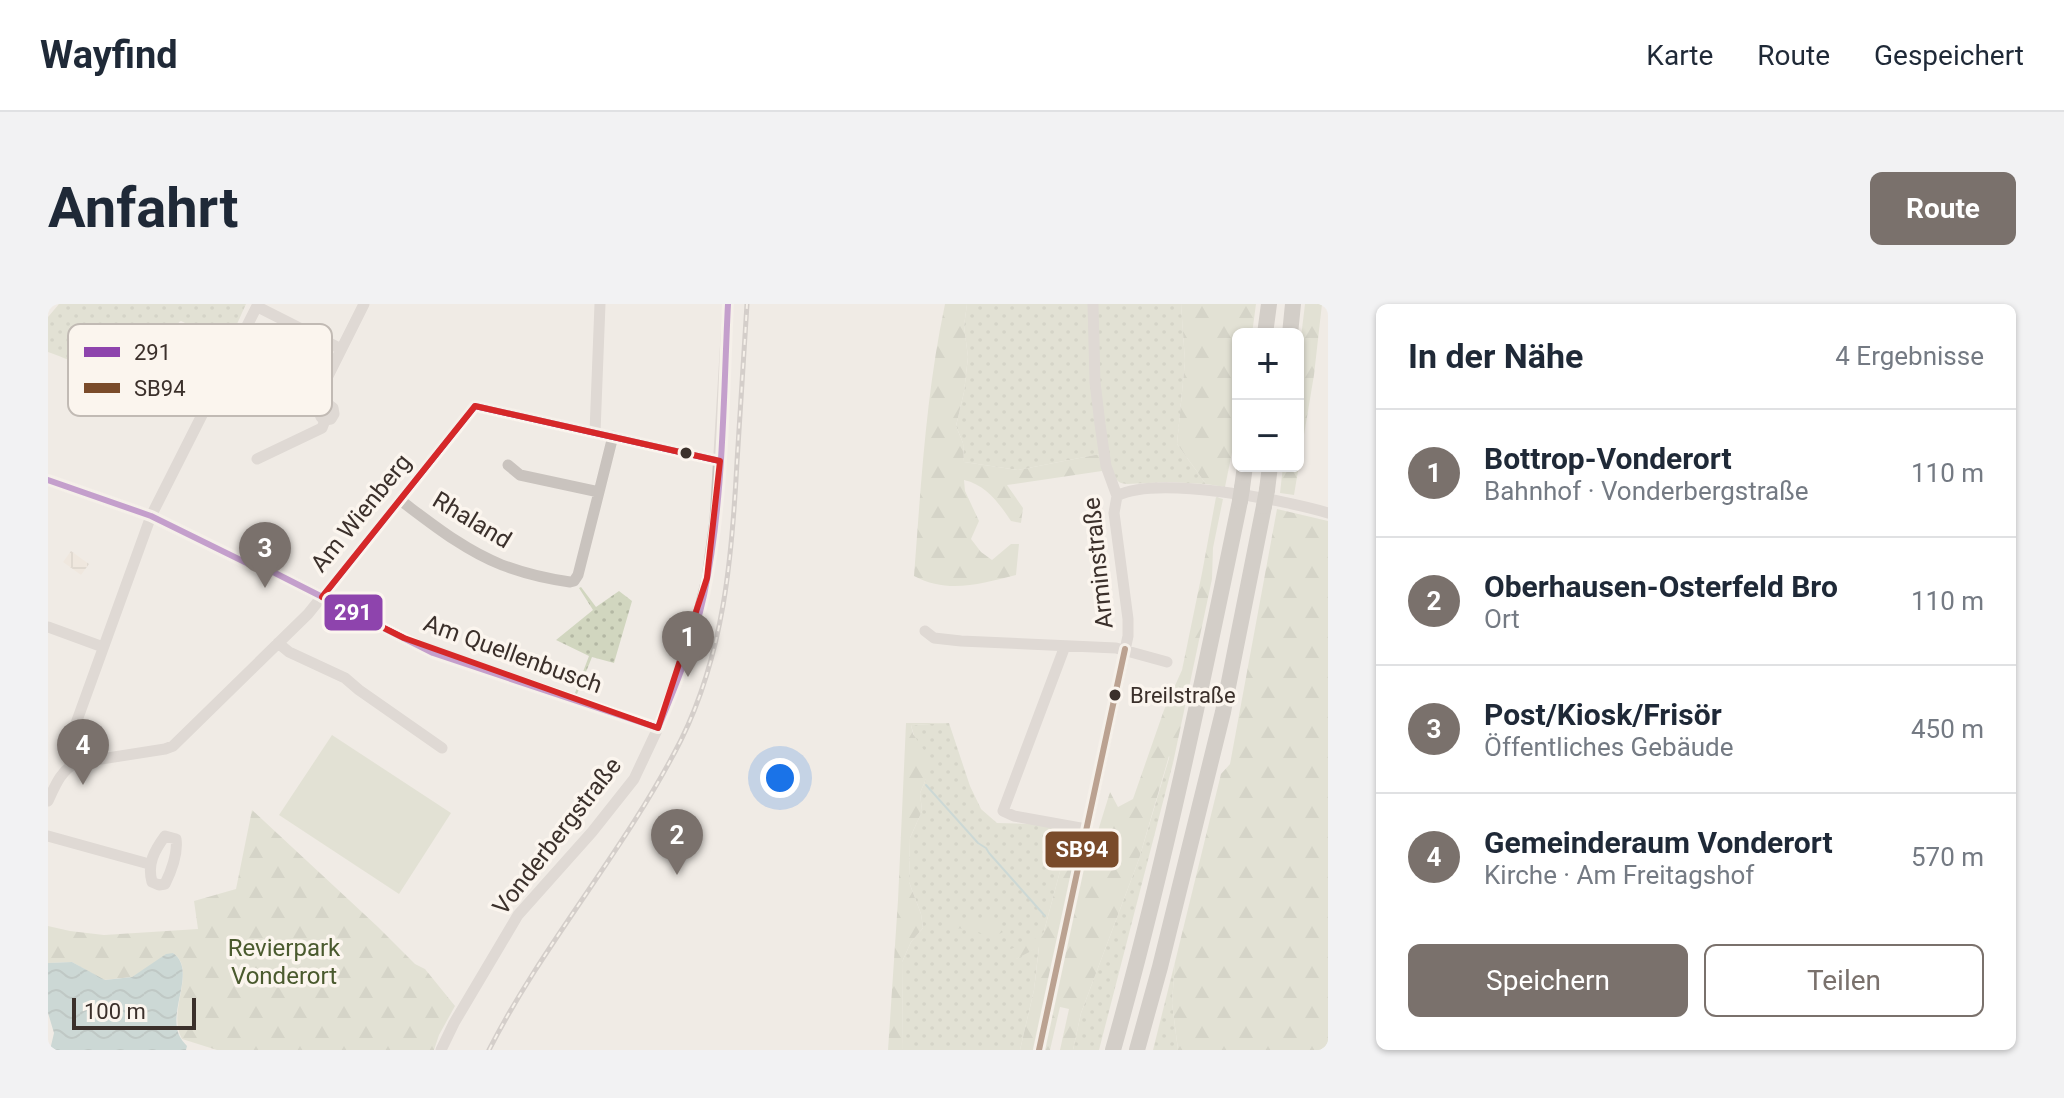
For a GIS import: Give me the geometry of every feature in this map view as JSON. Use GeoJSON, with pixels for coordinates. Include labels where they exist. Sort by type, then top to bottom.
{"type":"FeatureCollection","features":[{"type":"Feature","properties":{"kind":"highway"},"geometry":{"type":"LineString","coordinates":[[1266,328],[1269,304]]}},
{"type":"Feature","properties":{"kind":"highway"},"geometry":{"type":"LineString","coordinates":[[1291,328],[1293,304]]}},
{"type":"Feature","properties":{"kind":"highway"},"geometry":{"type":"LineString","coordinates":[[1113,1050],[1140,954],[1194,721],[1244,472]]}},
{"type":"Feature","properties":{"kind":"highway"},"geometry":{"type":"LineString","coordinates":[[1137,1050],[1223,712],[1269,472]]}},
{"type":"Feature","properties":{"kind":"street"},"geometry":{"type":"LineString","coordinates":[[332,367],[364,304]]}},
{"type":"Feature","properties":{"kind":"street"},"geometry":{"type":"LineString","coordinates":[[600,304],[595,432],[720,461]]}},
{"type":"Feature","properties":{"kind":"street","name":"Vonderbergstraße"},"geometry":{"type":"LineString","coordinates":[[441,1050],[518,915],[592,832],[634,779],[688,654],[707,578],[715,520],[728,304]]}},
{"type":"Feature","properties":{"kind":"street","name":"Arminstraße"},"geometry":{"type":"LineString","coordinates":[[1039,1050],[1125,649],[1128,619],[1114,513],[1117,496],[1106,466],[1095,382],[1093,304]]}},
{"type":"Feature","properties":{"kind":"street"},"geometry":{"type":"LineString","coordinates":[[248,324],[258,305],[294,324]]}},
{"type":"Feature","properties":{"kind":"street"},"geometry":{"type":"LineString","coordinates":[[332,344],[341,349]]}},
{"type":"Feature","properties":{"kind":"street","name":"Am Wienberg"},"geometry":{"type":"LineString","coordinates":[[76,763],[173,746],[322,597],[475,406],[595,432]]}},
{"type":"Feature","properties":{"kind":"street"},"geometry":{"type":"LineString","coordinates":[[48,801],[68,767],[76,763],[75,726],[103,647],[151,516],[202,416]]}},
{"type":"Feature","properties":{"kind":"street"},"geometry":{"type":"LineString","coordinates":[[257,459],[322,428],[325,420],[320,416]]}},
{"type":"Feature","properties":{"kind":"street","name":"Rhaland"},"geometry":{"type":"LineString","coordinates":[[400,500],[467,548],[503,565],[574,581],[613,436]]}},
{"type":"Feature","properties":{"kind":"street"},"geometry":{"type":"LineString","coordinates":[[508,465],[520,475],[599,492]]}},
{"type":"Feature","properties":{"kind":"street","name":"Am Quellenbusch"},"geometry":{"type":"LineString","coordinates":[[48,480],[151,516],[255,567],[275,573],[433,653],[658,728]]}},
{"type":"Feature","properties":{"kind":"street"},"geometry":{"type":"LineString","coordinates":[[1117,496],[1150,488],[1198,489],[1328,513]]}},
{"type":"Feature","properties":{"kind":"street"},"geometry":{"type":"LineString","coordinates":[[48,627],[103,647]]}},
{"type":"Feature","properties":{"kind":"street"},"geometry":{"type":"LineString","coordinates":[[925,631],[934,638],[944,640],[1125,649],[1167,662]]}},
{"type":"Feature","properties":{"kind":"street"},"geometry":{"type":"LineString","coordinates":[[278,643],[289,652],[345,678],[442,748]]}},
{"type":"Feature","properties":{"kind":"street"},"geometry":{"type":"LineString","coordinates":[[1065,646],[1003,811],[1014,816],[1086,829]]}},
{"type":"Feature","properties":{"kind":"street"},"geometry":{"type":"LineString","coordinates":[[48,836],[149,864]]}},
{"type":"Feature","properties":{"kind":"highlighted area"},"geometry":{"type":"Polygon","coordinates":[[[475,406],[720,461],[707,578],[658,728],[404,638],[322,597],[475,406]]]}},
{"type":"Feature","properties":{"kind":"green space"},"geometry":{"type":"Polygon","coordinates":[[[59,304],[246,304],[237,324],[187,324],[181,321],[178,324],[68,324],[68,360],[48,352],[48,317],[59,304]]]}},
{"type":"Feature","properties":{"kind":"green space"},"geometry":{"type":"Polygon","coordinates":[[[945,304],[967,304],[964,326],[968,357],[956,426],[963,443],[964,462],[1018,470],[1100,454],[1102,471],[1007,485],[1023,508],[1021,523],[1011,521],[985,490],[964,480],[965,491],[979,521],[971,539],[981,552],[992,560],[1011,544],[1019,544],[1016,575],[964,586],[939,585],[914,576],[929,405],[945,304]]]}},
{"type":"Feature","properties":{"kind":"green space"},"geometry":{"type":"Polygon","coordinates":[[[967,304],[1089,304],[1100,454],[1018,470],[964,462],[963,443],[956,426],[968,357],[964,326],[967,304]]]}},
{"type":"Feature","properties":{"kind":"green space"},"geometry":{"type":"Polygon","coordinates":[[[1096,304],[1181,304],[1185,361],[1177,444],[1206,484],[1127,484],[1120,483],[1114,476],[1101,395],[1096,304]]]}},
{"type":"Feature","properties":{"kind":"green space"},"geometry":{"type":"Polygon","coordinates":[[[1181,304],[1256,304],[1253,328],[1232,328],[1232,453],[1225,487],[1206,484],[1177,444],[1185,361],[1181,304]]]}},
{"type":"Feature","properties":{"kind":"green space"},"geometry":{"type":"Polygon","coordinates":[[[1305,304],[1322,304],[1304,435],[1304,328],[1305,304]]]}},
{"type":"Feature","properties":{"kind":"green space"},"geometry":{"type":"Polygon","coordinates":[[[1282,472],[1298,472],[1294,495],[1280,493],[1282,472]]]}},
{"type":"Feature","properties":{"kind":"green space"},"geometry":{"type":"Polygon","coordinates":[[[1216,497],[1223,499],[1213,548],[1212,579],[1173,763],[1169,756],[1139,859],[1081,1013],[1073,1050],[1060,1050],[1069,1009],[1060,1007],[1050,1050],[1020,1050],[1034,990],[1039,947],[1016,959],[1004,952],[1043,935],[1071,830],[1097,834],[1110,792],[1118,807],[1133,799],[1164,710],[1182,670],[1216,497]]]}},
{"type":"Feature","properties":{"kind":"green space"},"geometry":{"type":"Polygon","coordinates":[[[1277,509],[1328,521],[1328,1050],[1178,1050],[1172,1003],[1175,962],[1221,774],[1230,764],[1277,509]]]}},
{"type":"Feature","properties":{"kind":"green space"},"geometry":{"type":"Polygon","coordinates":[[[581,587],[596,607],[619,591],[632,601],[614,663],[592,657],[577,694],[589,656],[556,640],[593,610],[581,587]]]}},
{"type":"Feature","properties":{"kind":"green space"},"geometry":{"type":"Polygon","coordinates":[[[906,723],[949,723],[911,725],[913,734],[928,756],[926,779],[920,793],[922,811],[910,838],[909,882],[923,928],[911,942],[902,962],[903,1050],[888,1050],[898,900],[906,723]]]}},
{"type":"Feature","properties":{"kind":"green space"},"geometry":{"type":"Polygon","coordinates":[[[949,723],[981,809],[997,823],[1071,830],[1043,935],[1016,959],[1039,946],[1034,990],[1020,1050],[903,1050],[902,962],[911,942],[923,928],[909,882],[910,838],[922,811],[920,793],[926,779],[911,725],[949,723]]]}},
{"type":"Feature","properties":{"kind":"green space"},"geometry":{"type":"Polygon","coordinates":[[[332,735],[451,813],[399,894],[279,815],[332,735]]]}},
{"type":"Feature","properties":{"kind":"green space"},"geometry":{"type":"Polygon","coordinates":[[[1170,755],[1173,763],[1099,1050],[1073,1050],[1081,1013],[1139,859],[1170,755]]]}},
{"type":"Feature","properties":{"kind":"green space","name":"Revierpark Vonderort"},"geometry":{"type":"Polygon","coordinates":[[[252,810],[415,964],[425,969],[455,1006],[434,1050],[217,1050],[182,1039],[177,1016],[183,970],[180,960],[173,953],[132,977],[104,980],[72,962],[48,963],[48,926],[104,935],[198,929],[194,901],[236,889],[252,810]]]}},
{"type":"Feature","properties":{"kind":"green space"},"geometry":{"type":"Polygon","coordinates":[[[960,919],[992,922],[1003,932],[991,938],[971,930],[950,929],[950,923],[960,919]]]}},
{"type":"Feature","properties":{"kind":"green space"},"geometry":{"type":"Polygon","coordinates":[[[1175,962],[1172,1003],[1178,1050],[1153,1050],[1175,962]]]}},
{"type":"Feature","properties":{"kind":"shaded area"},"geometry":{"type":"Polygon","coordinates":[[[71,551],[89,564],[81,575],[63,562],[71,551]]]}},
{"type":"Feature","properties":{"kind":"water"},"geometry":{"type":"Polygon","coordinates":[[[173,953],[183,969],[177,1025],[186,1050],[50,1050],[54,1033],[48,1013],[48,963],[72,962],[105,980],[132,977],[166,954],[173,953]]]}},
{"type":"Feature","properties":{"kind":"waterway"},"geometry":{"type":"LineString","coordinates":[[926,785],[1045,916]]}},
{"type":"Feature","properties":{"kind":"railway"},"geometry":{"type":"LineString","coordinates":[[489,1050],[534,971],[636,819],[696,707],[716,639],[728,569],[747,304]]}},
{"type":"Feature","properties":{"kind":"transit line","name":"291"},"geometry":{"type":"LineString","coordinates":[[48,480],[151,516],[255,567],[275,573],[433,653],[658,728],[695,629],[711,559],[722,450],[728,304]]}},
{"type":"Feature","properties":{"kind":"transit line","name":"291"},"geometry":{"type":"LineString","coordinates":[[322,597],[475,406],[720,461]]}},
{"type":"Feature","properties":{"kind":"transit line","name":"SB94"},"geometry":{"type":"LineString","coordinates":[[1039,1050],[1125,649]]}},
{"type":"Feature","properties":{"kind":"place","name":"Post/Kiosk/Frisör"},"geometry":{"type":"Point","coordinates":[265,588]}},
{"type":"Feature","properties":{"kind":"place","name":"Bottrop-Vonderort"},"geometry":{"type":"Point","coordinates":[688,677]}},
{"type":"Feature","properties":{"kind":"place","name":"Breilstraße"},"geometry":{"type":"Point","coordinates":[1115,695]}},
{"type":"Feature","properties":{"kind":"place","name":"Gemeinderaum Vonderort"},"geometry":{"type":"Point","coordinates":[83,785]}},
{"type":"Feature","properties":{"kind":"place","name":"Oberhausen-Osterfeld Bro"},"geometry":{"type":"Point","coordinates":[677,875]}}]}
